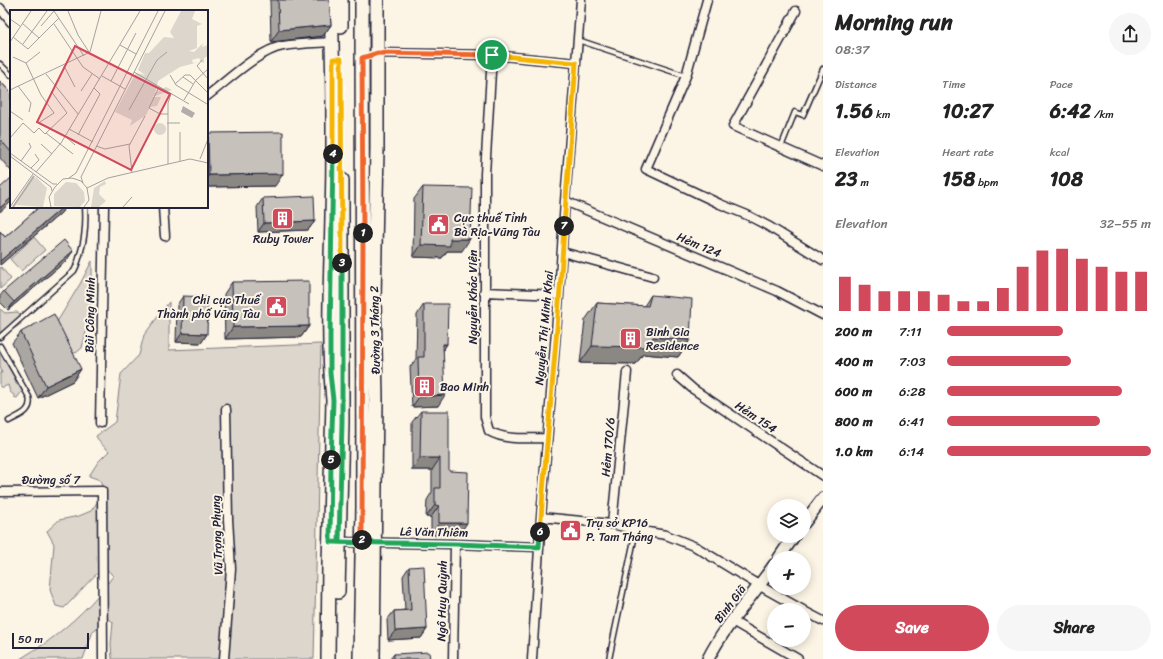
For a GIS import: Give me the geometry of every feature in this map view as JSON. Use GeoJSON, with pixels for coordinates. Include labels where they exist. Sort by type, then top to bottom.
{"type":"FeatureCollection","features":[{"type":"Feature","properties":{"kind":"main road"},"geometry":{"type":"LineString","coordinates":[[332,0],[332,42],[337,59]]}},
{"type":"Feature","properties":{"kind":"main road"},"geometry":{"type":"LineString","coordinates":[[328,659],[342,422],[337,59],[341,0]]}},
{"type":"Feature","properties":{"kind":"main road","name":"Đường 3 Tháng 2"},"geometry":{"type":"LineString","coordinates":[[362,0],[368,543],[373,659]]}},
{"type":"Feature","properties":{"kind":"main road","name":"Đường 3 Tháng 2"},"geometry":{"type":"LineString","coordinates":[[360,659],[376,406],[375,256],[378,53],[377,0]]}},
{"type":"Feature","properties":{"kind":"main road"},"geometry":{"type":"LineString","coordinates":[[334,542],[336,659]]}},
{"type":"Feature","properties":{"kind":"street","name":"Nguyễn Thị Minh Khai"},"geometry":{"type":"LineString","coordinates":[[532,659],[541,517],[560,295],[565,201],[581,0]]}},
{"type":"Feature","properties":{"kind":"street"},"geometry":{"type":"LineString","coordinates":[[707,0],[686,76],[646,169],[747,215],[768,226],[823,260]]}},
{"type":"Feature","properties":{"kind":"street"},"geometry":{"type":"LineString","coordinates":[[0,8],[10,21]]}},
{"type":"Feature","properties":{"kind":"street"},"geometry":{"type":"LineString","coordinates":[[796,11],[733,126],[823,166]]}},
{"type":"Feature","properties":{"kind":"street"},"geometry":{"type":"LineString","coordinates":[[208,95],[250,62],[271,50],[282,46],[332,42]]}},
{"type":"Feature","properties":{"kind":"street"},"geometry":{"type":"LineString","coordinates":[[362,58],[378,53],[492,55],[576,63]]}},
{"type":"Feature","properties":{"kind":"street","name":"Nguyễn Khắc Viện"},"geometry":{"type":"LineString","coordinates":[[492,55],[485,174],[485,418],[489,431],[496,435],[514,438],[547,438]]}},
{"type":"Feature","properties":{"kind":"street","name":"Hẻm 124"},"geometry":{"type":"LineString","coordinates":[[565,201],[777,291],[823,315]]}},
{"type":"Feature","properties":{"kind":"street","name":"Bùi Công Minh"},"geometry":{"type":"LineString","coordinates":[[100,423],[104,208]]}},
{"type":"Feature","properties":{"kind":"street"},"geometry":{"type":"LineString","coordinates":[[163,208],[165,236]]}},
{"type":"Feature","properties":{"kind":"street"},"geometry":{"type":"LineString","coordinates":[[562,252],[653,277]]}},
{"type":"Feature","properties":{"kind":"street"},"geometry":{"type":"LineString","coordinates":[[484,292],[560,295]]}},
{"type":"Feature","properties":{"kind":"street","name":"Hẻm 170/6"},"geometry":{"type":"LineString","coordinates":[[612,524],[627,372]]}},
{"type":"Feature","properties":{"kind":"street","name":"Hẻm 154"},"geometry":{"type":"LineString","coordinates":[[677,375],[693,389],[823,476]]}},
{"type":"Feature","properties":{"kind":"street","name":"Vũ Trọng Phụng"},"geometry":{"type":"LineString","coordinates":[[224,659],[232,569],[228,519],[226,409]]}},
{"type":"Feature","properties":{"kind":"street","name":"Đường số 7"},"geometry":{"type":"LineString","coordinates":[[0,492],[102,491],[103,659]]}},
{"type":"Feature","properties":{"kind":"street"},"geometry":{"type":"LineString","coordinates":[[811,514],[823,498]]}},
{"type":"Feature","properties":{"kind":"street"},"geometry":{"type":"LineString","coordinates":[[541,517],[612,524],[666,535],[696,547],[790,603]]}},
{"type":"Feature","properties":{"kind":"street","name":"Lê Văn Thiêm"},"geometry":{"type":"LineString","coordinates":[[334,542],[539,547]]}},
{"type":"Feature","properties":{"kind":"street","name":"Ngô Huy Quỳnh"},"geometry":{"type":"LineString","coordinates":[[453,659],[455,544]]}},
{"type":"Feature","properties":{"kind":"street","name":"Bình Giã"},"geometry":{"type":"LineString","coordinates":[[708,659],[732,621],[767,576]]}},
{"type":"Feature","properties":{"kind":"street"},"geometry":{"type":"LineString","coordinates":[[811,614],[823,621]]}},
{"type":"Feature","properties":{"kind":"street"},"geometry":{"type":"LineString","coordinates":[[732,621],[798,659]]}},
{"type":"Feature","properties":{"kind":"lane"},"geometry":{"type":"LineString","coordinates":[[578,40],[686,76]]}},
{"type":"Feature","properties":{"kind":"lane"},"geometry":{"type":"LineString","coordinates":[[0,64],[10,74]]}},
{"type":"Feature","properties":{"kind":"lane"},"geometry":{"type":"LineString","coordinates":[[781,147],[795,112],[803,115],[823,69]]}},
{"type":"Feature","properties":{"kind":"lane"},"geometry":{"type":"LineString","coordinates":[[0,337],[78,266],[83,244],[86,208]]}},
{"type":"Feature","properties":{"kind":"lane"},"geometry":{"type":"LineString","coordinates":[[0,346],[29,398],[30,403],[29,408],[24,413],[9,421]]}},
{"type":"Feature","properties":{"kind":"lane"},"geometry":{"type":"LineString","coordinates":[[610,659],[636,530]]}},
{"type":"Feature","properties":{"kind":"shaded area"},"geometry":{"type":"Polygon","coordinates":[[[34,237],[45,250],[21,271],[10,259],[34,237]]]}},
{"type":"Feature","properties":{"kind":"shaded area"},"geometry":{"type":"Polygon","coordinates":[[[92,261],[90,316],[82,348],[76,353],[66,351],[57,322],[92,261]]]}},
{"type":"Feature","properties":{"kind":"shaded area"},"geometry":{"type":"Polygon","coordinates":[[[1,267],[11,279],[0,289],[0,268],[1,267]]]}},
{"type":"Feature","properties":{"kind":"shaded area"},"geometry":{"type":"Polygon","coordinates":[[[169,302],[169,350],[321,344],[314,659],[112,659],[111,644],[113,622],[109,619],[93,631],[83,659],[20,659],[47,642],[74,620],[99,594],[113,576],[105,567],[64,608],[56,606],[50,590],[54,544],[47,531],[59,520],[79,516],[91,511],[98,501],[103,488],[100,480],[89,476],[98,462],[109,451],[100,443],[96,436],[115,422],[121,374],[139,355],[144,335],[169,302]]]}},
{"type":"Feature","properties":{"kind":"shaded area"},"geometry":{"type":"Polygon","coordinates":[[[0,309],[5,313],[17,312],[20,314],[21,324],[15,328],[0,332],[0,309]]]}},
{"type":"Feature","properties":{"kind":"shaded area"},"geometry":{"type":"Polygon","coordinates":[[[0,347],[4,356],[10,358],[16,384],[20,385],[23,390],[17,398],[10,392],[8,385],[0,387],[0,373],[2,373],[0,365],[0,347]]]}},
{"type":"Feature","properties":{"kind":"building"},"geometry":{"type":"Polygon","coordinates":[[[278,0],[329,0],[331,25],[279,30],[278,0]]]}},
{"type":"Feature","properties":{"kind":"building"},"geometry":{"type":"Polygon","coordinates":[[[0,81],[10,92],[10,151],[0,139],[0,81]]]}},
{"type":"Feature","properties":{"kind":"building"},"geometry":{"type":"Polygon","coordinates":[[[283,132],[283,174],[209,175],[208,133],[283,132]]]}},
{"type":"Feature","properties":{"kind":"building"},"geometry":{"type":"Polygon","coordinates":[[[10,179],[10,199],[0,208],[0,188],[10,179]]]}},
{"type":"Feature","properties":{"kind":"building","name":"Cục thuế Tỉnh Bà Rịa-Vũng Tàu"},"geometry":{"type":"Polygon","coordinates":[[[423,187],[472,188],[470,239],[450,239],[450,246],[421,245],[423,187]]]}},
{"type":"Feature","properties":{"kind":"building"},"geometry":{"type":"Polygon","coordinates":[[[314,196],[315,221],[264,223],[263,198],[314,196]]]}},
{"type":"Feature","properties":{"kind":"building"},"geometry":{"type":"Polygon","coordinates":[[[38,208],[62,208],[0,261],[0,231],[5,237],[38,208]]]}},
{"type":"Feature","properties":{"kind":"building"},"geometry":{"type":"Polygon","coordinates":[[[64,240],[73,251],[14,302],[4,291],[64,240]]]}},
{"type":"Feature","properties":{"kind":"building"},"geometry":{"type":"Polygon","coordinates":[[[309,281],[309,326],[233,327],[232,282],[309,281]]]}},
{"type":"Feature","properties":{"kind":"building"},"geometry":{"type":"Polygon","coordinates":[[[651,295],[692,299],[690,340],[653,337],[648,347],[592,346],[597,303],[648,306],[651,295]]]}},
{"type":"Feature","properties":{"kind":"building"},"geometry":{"type":"Polygon","coordinates":[[[183,296],[208,297],[207,334],[182,333],[183,296]]]}},
{"type":"Feature","properties":{"kind":"building"},"geometry":{"type":"Polygon","coordinates":[[[424,304],[448,304],[447,344],[443,344],[445,395],[419,397],[418,357],[424,357],[424,304]]]}},
{"type":"Feature","properties":{"kind":"building"},"geometry":{"type":"Polygon","coordinates":[[[54,314],[81,369],[46,386],[21,332],[54,314]]]}},
{"type":"Feature","properties":{"kind":"building"},"geometry":{"type":"Polygon","coordinates":[[[421,411],[449,411],[449,471],[468,472],[467,523],[439,523],[439,506],[435,505],[435,488],[440,488],[440,458],[420,458],[421,411]]]}},
{"type":"Feature","properties":{"kind":"building"},"geometry":{"type":"Polygon","coordinates":[[[424,566],[427,629],[395,631],[394,611],[411,610],[409,567],[424,566]]]}},
{"type":"Feature","properties":{"kind":"building"},"geometry":{"type":"Polygon","coordinates":[[[429,652],[430,659],[394,659],[394,654],[429,652]]]}},
{"type":"Feature","properties":{"kind":"place","name":"Ruby Tower"},"geometry":{"type":"Point","coordinates":[283,218]}},
{"type":"Feature","properties":{"kind":"place","name":"Cục thuế Tỉnh Bà Rịa-Vũng Tàu"},"geometry":{"type":"Point","coordinates":[438,225]}},
{"type":"Feature","properties":{"kind":"place","name":"Chi cục Thuế Thành phố Vũng Tàu"},"geometry":{"type":"Point","coordinates":[276,307]}},
{"type":"Feature","properties":{"kind":"place","name":"Binh Gia Residence"},"geometry":{"type":"Point","coordinates":[631,339]}},
{"type":"Feature","properties":{"kind":"place","name":"Bao Minh"},"geometry":{"type":"Point","coordinates":[424,387]}},
{"type":"Feature","properties":{"kind":"place","name":"Trụ sở KP16 P. Tam Thắng"},"geometry":{"type":"Point","coordinates":[570,530]}},
{"type":"Feature","properties":{"kind":"route"},"geometry":{"type":"LineString","coordinates":[[492,55],[378,53],[362,58],[362,543],[339,542],[342,422],[341,59],[333,59],[334,107],[330,337],[330,373],[333,400],[330,542],[362,543],[455,544],[539,547],[560,295],[565,201],[576,63],[492,55]]}}]}
